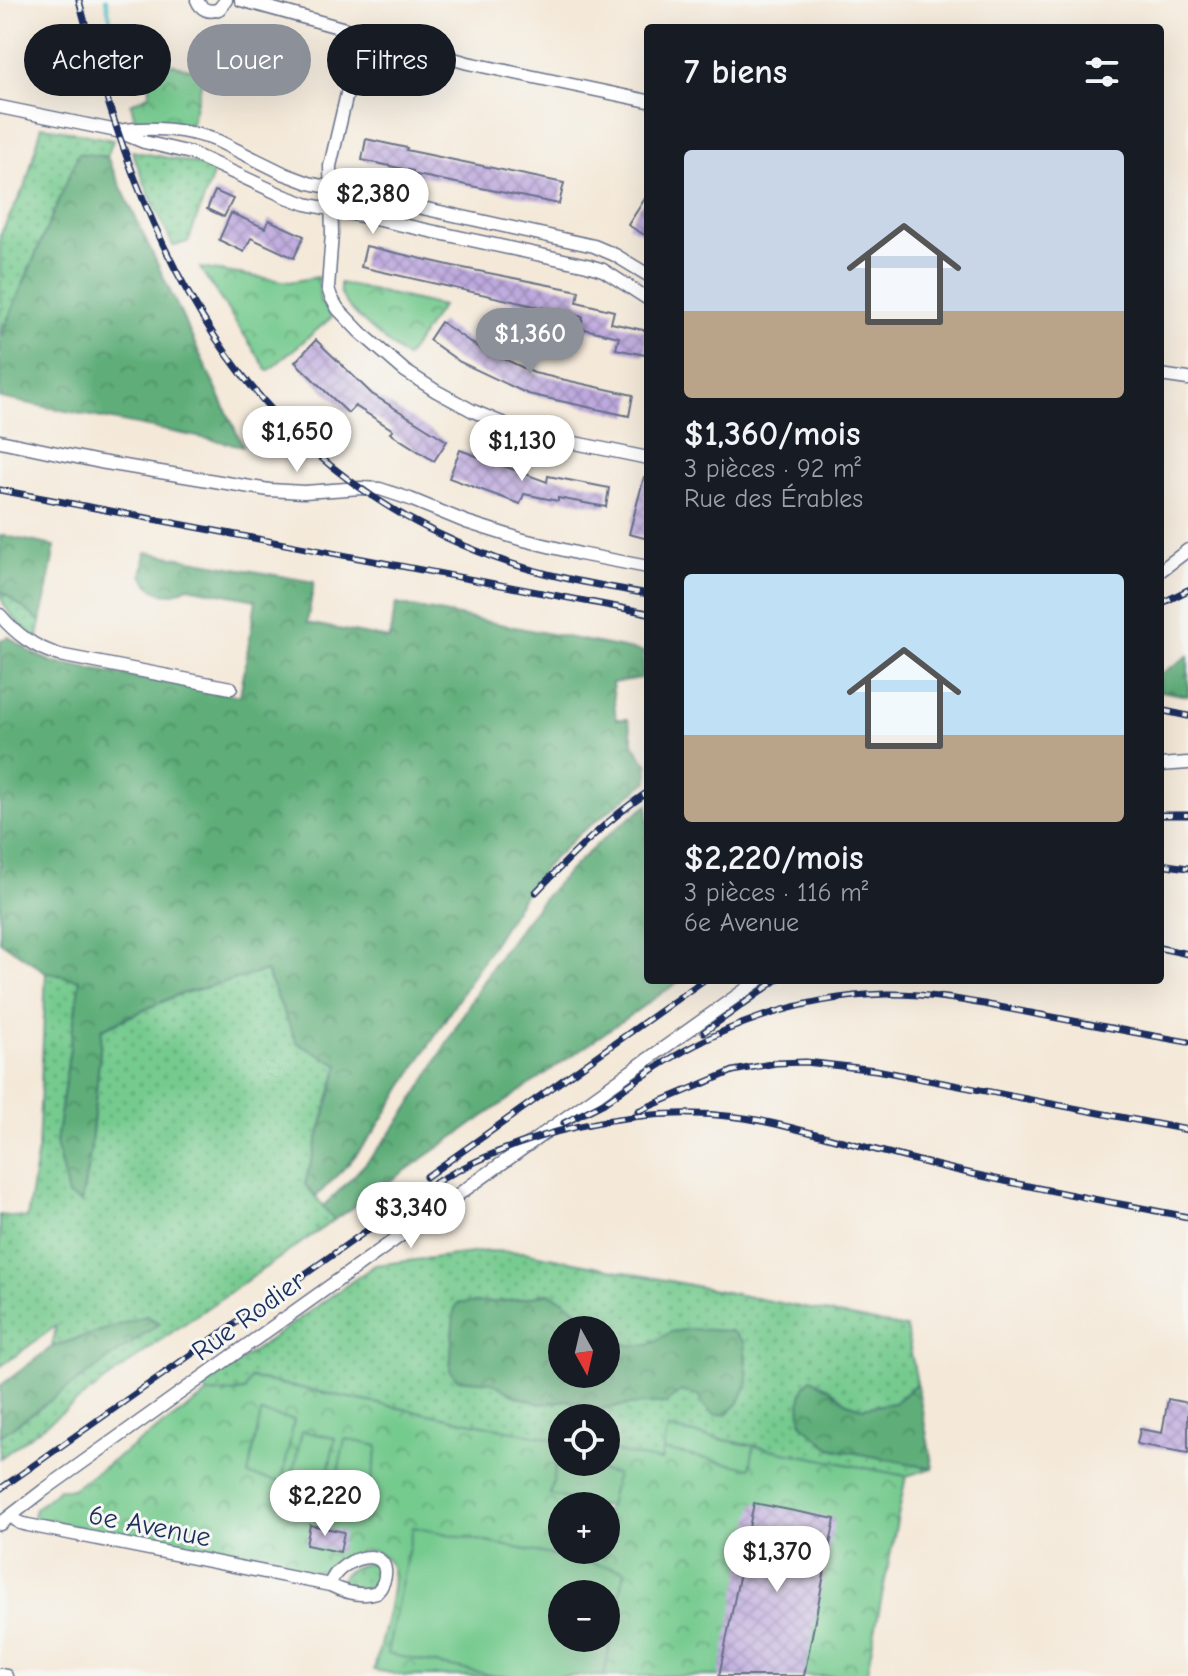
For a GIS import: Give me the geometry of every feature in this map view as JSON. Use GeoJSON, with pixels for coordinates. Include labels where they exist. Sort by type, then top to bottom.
{"type":"FeatureCollection","features":[{"type":"Feature","properties":{"kind":"street"},"geometry":{"type":"LineString","coordinates":[[197,0],[202,8],[210,11],[219,9],[226,0]]}},
{"type":"Feature","properties":{"kind":"street"},"geometry":{"type":"LineString","coordinates":[[241,0],[327,24]]}},
{"type":"Feature","properties":{"kind":"street"},"geometry":{"type":"LineString","coordinates":[[456,60],[644,100]]}},
{"type":"Feature","properties":{"kind":"street"},"geometry":{"type":"LineString","coordinates":[[346,96],[330,166],[332,233],[328,280],[331,297],[344,317],[390,359],[455,402],[508,426],[547,438],[644,457]]}},
{"type":"Feature","properties":{"kind":"street"},"geometry":{"type":"LineString","coordinates":[[0,107],[117,131],[144,142],[191,153],[294,200],[587,265],[603,270],[644,296]]}},
{"type":"Feature","properties":{"kind":"street"},"geometry":{"type":"LineString","coordinates":[[117,131],[151,128],[204,136],[295,178],[591,245],[644,273]]}},
{"type":"Feature","properties":{"kind":"street"},"geometry":{"type":"LineString","coordinates":[[587,265],[591,245]]}},
{"type":"Feature","properties":{"kind":"street"},"geometry":{"type":"LineString","coordinates":[[1164,376],[1188,379]]}},
{"type":"Feature","properties":{"kind":"street"},"geometry":{"type":"LineString","coordinates":[[0,441],[100,462],[269,490],[380,489],[520,539],[644,566]]}},
{"type":"Feature","properties":{"kind":"street"},"geometry":{"type":"LineString","coordinates":[[1164,568],[1188,550]]}},
{"type":"Feature","properties":{"kind":"street"},"geometry":{"type":"LineString","coordinates":[[0,615],[21,637],[59,655],[231,688]]}},
{"type":"Feature","properties":{"kind":"street"},"geometry":{"type":"LineString","coordinates":[[1164,765],[1188,763]]}},
{"type":"Feature","properties":{"kind":"street","name":"Rue Rodier"},"geometry":{"type":"LineString","coordinates":[[5,1520],[753,984]]}},
{"type":"Feature","properties":{"kind":"street","name":"6e Avenue"},"geometry":{"type":"LineString","coordinates":[[5,1520],[330,1585]]}},
{"type":"Feature","properties":{"kind":"green space"},"geometry":{"type":"Polygon","coordinates":[[[171,64],[187,68],[187,96],[198,96],[191,125],[135,120],[131,104],[146,96],[171,96],[171,64]]]}},
{"type":"Feature","properties":{"kind":"green space"},"geometry":{"type":"Polygon","coordinates":[[[42,126],[113,140],[107,157],[79,154],[0,337],[0,235],[26,184],[42,126]]]}},
{"type":"Feature","properties":{"kind":"green space"},"geometry":{"type":"Polygon","coordinates":[[[132,151],[194,163],[214,172],[188,242],[173,246],[132,151]]]}},
{"type":"Feature","properties":{"kind":"green space"},"geometry":{"type":"Polygon","coordinates":[[[79,153],[107,157],[243,446],[0,398],[0,338],[79,153]]]}},
{"type":"Feature","properties":{"kind":"green space"},"geometry":{"type":"Polygon","coordinates":[[[200,268],[289,282],[318,277],[320,301],[332,317],[268,371],[200,268]]]}},
{"type":"Feature","properties":{"kind":"green space"},"geometry":{"type":"Polygon","coordinates":[[[340,283],[442,306],[406,358],[353,311],[341,294],[340,283]]]}},
{"type":"Feature","properties":{"kind":"green space"},"geometry":{"type":"Polygon","coordinates":[[[0,535],[55,546],[41,622],[0,590],[0,535]]]}},
{"type":"Feature","properties":{"kind":"green space"},"geometry":{"type":"Polygon","coordinates":[[[146,552],[314,582],[307,623],[389,639],[396,604],[644,652],[642,678],[612,683],[616,719],[628,719],[634,745],[644,759],[644,784],[579,834],[546,866],[525,893],[375,1131],[316,1197],[305,1184],[339,1065],[297,1043],[266,971],[177,995],[102,1029],[90,1154],[81,1202],[68,1196],[56,1143],[80,980],[46,972],[0,941],[0,640],[9,637],[52,662],[240,696],[256,600],[188,587],[173,594],[160,593],[142,575],[146,552]]]}},
{"type":"Feature","properties":{"kind":"green space"},"geometry":{"type":"Polygon","coordinates":[[[0,590],[41,622],[38,637],[12,616],[3,604],[0,590]]]}},
{"type":"Feature","properties":{"kind":"green space"},"geometry":{"type":"Polygon","coordinates":[[[1188,656],[1188,696],[1164,692],[1164,672],[1188,656]]]}},
{"type":"Feature","properties":{"kind":"green space"},"geometry":{"type":"Polygon","coordinates":[[[644,808],[644,984],[675,984],[334,1220],[323,1206],[362,1167],[397,1125],[508,943],[581,858],[644,808]]]}},
{"type":"Feature","properties":{"kind":"green space"},"geometry":{"type":"Polygon","coordinates":[[[266,971],[297,1043],[339,1065],[305,1184],[334,1220],[168,1335],[0,1458],[0,1436],[159,1323],[146,1316],[52,1347],[56,1326],[0,1367],[0,1215],[27,1218],[38,1150],[46,972],[80,980],[56,1143],[81,1202],[90,1154],[102,1029],[177,995],[266,971]]]}},
{"type":"Feature","properties":{"kind":"green space"},"geometry":{"type":"Polygon","coordinates":[[[488,1251],[524,1252],[906,1328],[917,1383],[894,1403],[862,1408],[847,1403],[829,1388],[830,1448],[933,1468],[906,1476],[668,1429],[661,1461],[620,1453],[620,1406],[666,1403],[681,1391],[701,1396],[727,1414],[738,1404],[748,1382],[671,1332],[649,1345],[628,1345],[620,1339],[620,1316],[586,1316],[548,1293],[503,1301],[458,1303],[450,1370],[491,1382],[541,1404],[567,1400],[581,1404],[548,1404],[548,1438],[251,1378],[245,1391],[208,1394],[203,1387],[375,1265],[488,1251]]]}},
{"type":"Feature","properties":{"kind":"green space"},"geometry":{"type":"Polygon","coordinates":[[[548,1293],[585,1316],[548,1316],[548,1388],[620,1388],[620,1340],[628,1345],[649,1345],[671,1332],[691,1329],[732,1331],[744,1342],[748,1382],[738,1404],[727,1414],[714,1415],[703,1405],[700,1396],[681,1391],[666,1403],[620,1406],[567,1400],[541,1404],[516,1396],[491,1382],[457,1379],[450,1370],[454,1311],[458,1303],[526,1298],[548,1293]]]}},
{"type":"Feature","properties":{"kind":"green space"},"geometry":{"type":"Polygon","coordinates":[[[146,1316],[160,1323],[0,1436],[0,1386],[52,1347],[146,1316]]]}},
{"type":"Feature","properties":{"kind":"green space"},"geometry":{"type":"Polygon","coordinates":[[[250,1378],[548,1438],[548,1476],[620,1476],[620,1453],[661,1461],[668,1429],[906,1476],[866,1676],[406,1676],[374,1670],[393,1580],[389,1562],[378,1553],[358,1552],[327,1569],[312,1572],[33,1516],[35,1509],[59,1489],[72,1489],[208,1394],[245,1391],[250,1378]]]}},
{"type":"Feature","properties":{"kind":"green space"},"geometry":{"type":"Polygon","coordinates":[[[811,1379],[829,1388],[847,1403],[862,1408],[894,1403],[917,1383],[933,1468],[830,1448],[802,1424],[801,1394],[811,1379]]]}},
{"type":"Feature","properties":{"kind":"green space"},"geometry":{"type":"Polygon","coordinates":[[[261,1413],[294,1420],[282,1482],[248,1475],[261,1413]]]}},
{"type":"Feature","properties":{"kind":"green space"},"geometry":{"type":"Polygon","coordinates":[[[668,1429],[754,1446],[750,1468],[663,1450],[668,1429]]]}},
{"type":"Feature","properties":{"kind":"green space"},"geometry":{"type":"Polygon","coordinates":[[[302,1431],[335,1438],[323,1499],[289,1493],[302,1431]]]}},
{"type":"Feature","properties":{"kind":"green space"},"geometry":{"type":"Polygon","coordinates":[[[345,1439],[378,1446],[366,1508],[332,1501],[345,1439]]]}},
{"type":"Feature","properties":{"kind":"green space"},"geometry":{"type":"Polygon","coordinates":[[[554,1476],[616,1476],[612,1492],[551,1492],[554,1476]]]}},
{"type":"Feature","properties":{"kind":"green space"},"geometry":{"type":"Polygon","coordinates":[[[413,1527],[548,1554],[548,1564],[595,1564],[625,1570],[620,1595],[620,1580],[548,1580],[548,1652],[609,1652],[604,1676],[496,1676],[387,1654],[413,1527]]]}},
{"type":"Feature","properties":{"kind":"green space"},"geometry":{"type":"Polygon","coordinates":[[[367,1563],[373,1564],[379,1574],[374,1586],[356,1589],[344,1584],[344,1574],[367,1563]]]}},
{"type":"Feature","properties":{"kind":"building"},"geometry":{"type":"Polygon","coordinates":[[[366,139],[564,183],[559,204],[412,174],[413,171],[362,160],[366,139]]]}},
{"type":"Feature","properties":{"kind":"building"},"geometry":{"type":"Polygon","coordinates":[[[215,191],[233,199],[224,217],[207,209],[215,191]]]}},
{"type":"Feature","properties":{"kind":"building"},"geometry":{"type":"Polygon","coordinates":[[[644,200],[644,235],[628,225],[644,200]]]}},
{"type":"Feature","properties":{"kind":"building"},"geometry":{"type":"Polygon","coordinates":[[[231,213],[265,228],[269,220],[304,236],[294,258],[251,238],[244,252],[219,240],[231,213]]]}},
{"type":"Feature","properties":{"kind":"building"},"geometry":{"type":"Polygon","coordinates":[[[366,246],[579,291],[577,302],[614,311],[611,323],[644,330],[644,355],[616,349],[619,337],[580,328],[583,317],[361,267],[366,246]]]}},
{"type":"Feature","properties":{"kind":"building"},"geometry":{"type":"Polygon","coordinates":[[[441,322],[489,355],[490,352],[534,373],[633,395],[629,416],[528,394],[460,362],[429,340],[441,322]]]}},
{"type":"Feature","properties":{"kind":"building"},"geometry":{"type":"Polygon","coordinates":[[[316,340],[372,394],[447,441],[434,461],[355,406],[348,413],[295,362],[316,340]]]}},
{"type":"Feature","properties":{"kind":"building"},"geometry":{"type":"Polygon","coordinates":[[[460,450],[547,482],[548,476],[609,488],[606,507],[524,494],[520,504],[449,478],[460,450]]]}},
{"type":"Feature","properties":{"kind":"building"},"geometry":{"type":"Polygon","coordinates":[[[644,477],[644,538],[629,534],[644,477]]]}},
{"type":"Feature","properties":{"kind":"building"},"geometry":{"type":"Polygon","coordinates":[[[1168,1399],[1188,1403],[1188,1453],[1137,1444],[1140,1429],[1162,1433],[1168,1399]]]}},
{"type":"Feature","properties":{"kind":"building"},"geometry":{"type":"Polygon","coordinates":[[[754,1503],[835,1519],[804,1676],[719,1676],[754,1503]]]}},
{"type":"Feature","properties":{"kind":"building"},"geometry":{"type":"Polygon","coordinates":[[[310,1525],[344,1532],[340,1552],[306,1545],[310,1525]]]}},
{"type":"Feature","properties":{"kind":"waterway"},"geometry":{"type":"LineString","coordinates":[[106,0],[111,24]]}},
{"type":"Feature","properties":{"kind":"railway"},"geometry":{"type":"LineString","coordinates":[[79,0],[105,91],[135,178],[171,260],[215,336],[267,405],[331,466],[406,517],[495,558],[532,570],[644,593]]}},
{"type":"Feature","properties":{"kind":"railway"},"geometry":{"type":"LineString","coordinates":[[0,490],[644,612]]}},
{"type":"Feature","properties":{"kind":"railway"},"geometry":{"type":"LineString","coordinates":[[1164,602],[1188,590]]}},
{"type":"Feature","properties":{"kind":"railway"},"geometry":{"type":"LineString","coordinates":[[1164,711],[1188,716]]}},
{"type":"Feature","properties":{"kind":"railway"},"geometry":{"type":"LineString","coordinates":[[536,892],[603,826],[644,795]]}},
{"type":"Feature","properties":{"kind":"railway"},"geometry":{"type":"LineString","coordinates":[[1164,815],[1188,815]]}},
{"type":"Feature","properties":{"kind":"railway"},"geometry":{"type":"LineString","coordinates":[[1164,865],[1188,868]]}},
{"type":"Feature","properties":{"kind":"railway"},"geometry":{"type":"LineString","coordinates":[[1164,949],[1188,954]]}},
{"type":"Feature","properties":{"kind":"railway"},"geometry":{"type":"LineString","coordinates":[[426,1177],[698,984]]}},
{"type":"Feature","properties":{"kind":"railway"},"geometry":{"type":"LineString","coordinates":[[704,1032],[771,984]]}},
{"type":"Feature","properties":{"kind":"railway"},"geometry":{"type":"LineString","coordinates":[[645,1075],[700,1042],[760,1017],[822,1001],[886,994],[959,1000],[1188,1042]]}},
{"type":"Feature","properties":{"kind":"railway"},"geometry":{"type":"LineString","coordinates":[[638,1111],[733,1071],[776,1063],[806,1062],[876,1070],[1188,1130]]}},
{"type":"Feature","properties":{"kind":"railway"},"geometry":{"type":"LineString","coordinates":[[564,1123],[604,1103],[652,1069]]}},
{"type":"Feature","properties":{"kind":"railway"},"geometry":{"type":"LineString","coordinates":[[0,1489],[433,1184],[503,1150],[579,1126],[658,1115],[747,1118],[973,1174],[1188,1217]]}}]}
